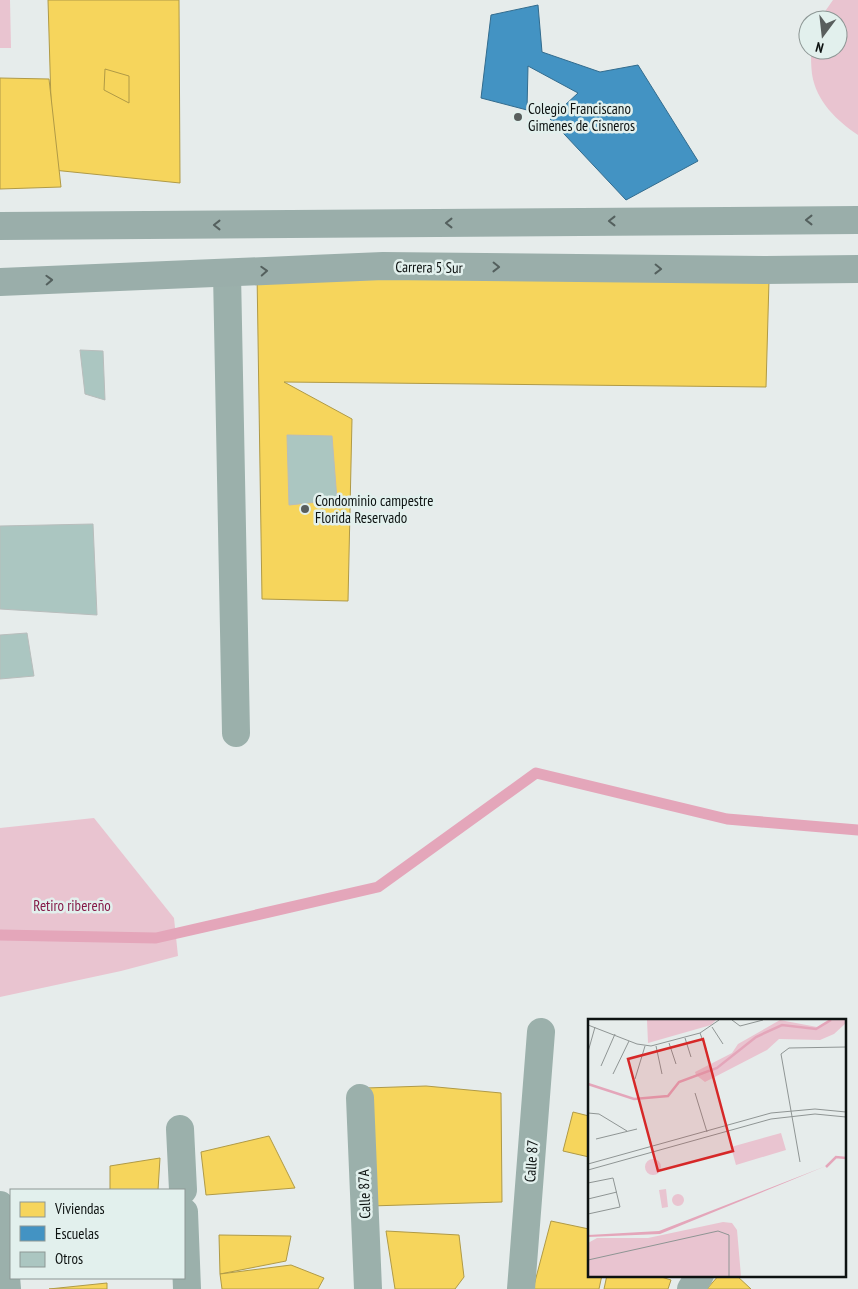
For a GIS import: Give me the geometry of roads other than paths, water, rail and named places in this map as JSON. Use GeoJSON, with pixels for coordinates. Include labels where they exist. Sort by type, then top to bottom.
{"type":"FeatureCollection","features":[{"type":"Feature","properties":{"kind":"street"},"geometry":{"type":"LineString","coordinates":[[0,226],[858,220]]}},
{"type":"Feature","properties":{"kind":"street","name":"Carrera 5 Sur"},"geometry":{"type":"LineString","coordinates":[[0,282],[382,266],[745,270],[858,269]]}},
{"type":"Feature","properties":{"kind":"street"},"geometry":{"type":"LineString","coordinates":[[227,273],[236,733]]}},
{"type":"Feature","properties":{"kind":"street","name":"Calle 87"},"geometry":{"type":"LineString","coordinates":[[521,1289],[540,1032]]}},
{"type":"Feature","properties":{"kind":"street","name":"Calle 87A"},"geometry":{"type":"LineString","coordinates":[[360,1098],[368,1289]]}},
{"type":"Feature","properties":{"kind":"street"},"geometry":{"type":"LineString","coordinates":[[180,1128],[183,1189]]}},
{"type":"Feature","properties":{"kind":"street"},"geometry":{"type":"LineString","coordinates":[[0,1204],[8,1289]]}},
{"type":"Feature","properties":{"kind":"street"},"geometry":{"type":"LineString","coordinates":[[185,1231],[188,1289]]}},
{"type":"Feature","properties":{"kind":"street"},"geometry":{"type":"LineString","coordinates":[[691,1289],[699,1276]]}},
{"type":"Feature","properties":{"kind":"waterway"},"geometry":{"type":"LineString","coordinates":[[0,935],[156,938],[378,887],[536,773],[727,819],[858,830]]}},
{"type":"Feature","properties":{"kind":"place","name":"Colegio Franciscano Gimenes de Cisneros"},"geometry":{"type":"Point","coordinates":[518,117]}},
{"type":"Feature","properties":{"kind":"place","name":"Condominio campestre Florida Reservado"},"geometry":{"type":"Point","coordinates":[305,509]}},
{"type":"Feature","properties":{"kind":"park label","name":"Retiro ribereño"},"geometry":{"type":"Point","coordinates":[72,905]}}]}
